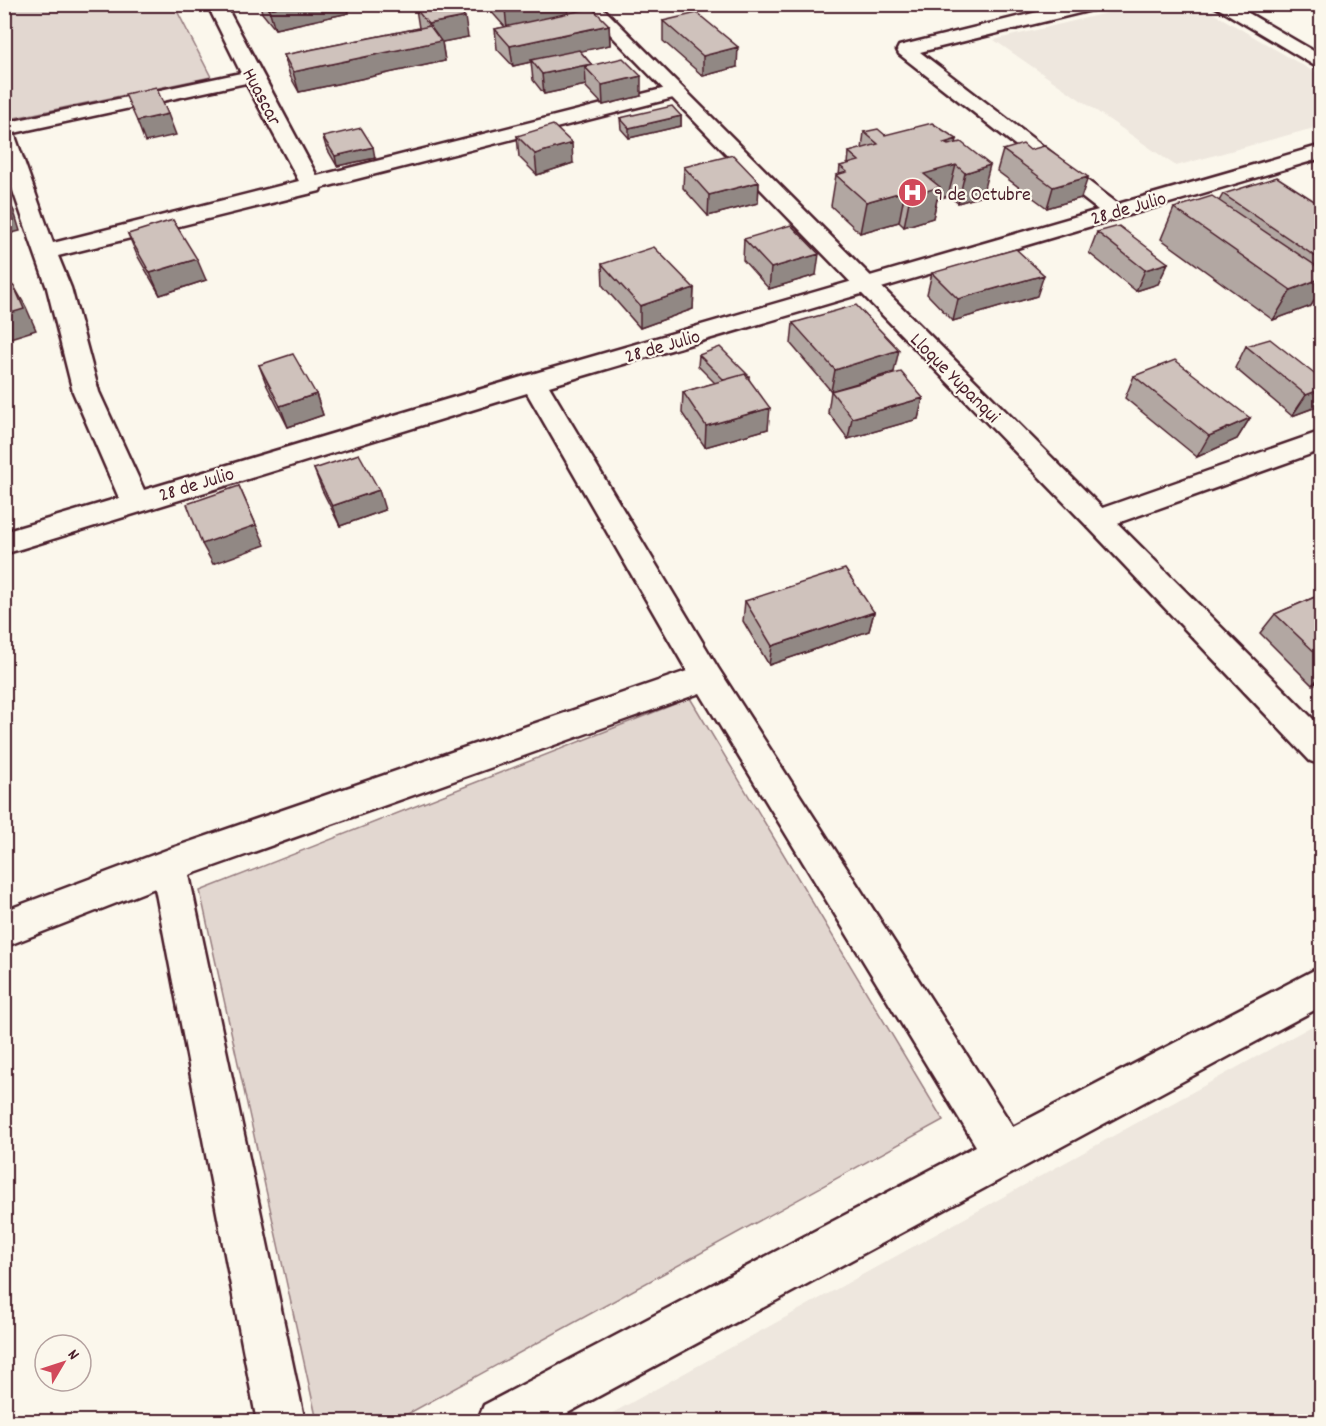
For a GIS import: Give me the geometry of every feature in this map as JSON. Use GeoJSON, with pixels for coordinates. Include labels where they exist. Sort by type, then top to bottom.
{"type":"FeatureCollection","features":[{"type":"Feature","properties":{"kind":"street","name":"Huascar"},"geometry":{"type":"LineString","coordinates":[[216,4],[312,186]]}},
{"type":"Feature","properties":{"kind":"street","name":"Lloque Yupanqui"},"geometry":{"type":"LineString","coordinates":[[589,4],[1098,520],[1322,751]]}},
{"type":"Feature","properties":{"kind":"street"},"geometry":{"type":"LineString","coordinates":[[1094,4],[906,50],[1113,211]]}},
{"type":"Feature","properties":{"kind":"street"},"geometry":{"type":"LineString","coordinates":[[1219,4],[1322,64]]}},
{"type":"Feature","properties":{"kind":"street"},"geometry":{"type":"LineString","coordinates":[[135,502],[86,392],[59,288],[4,131],[252,76]]}},
{"type":"Feature","properties":{"kind":"street"},"geometry":{"type":"LineString","coordinates":[[45,252],[312,186],[674,92]]}},
{"type":"Feature","properties":{"kind":"street","name":"28 de Julio"},"geometry":{"type":"LineString","coordinates":[[4,543],[534,382],[1322,151]]}},
{"type":"Feature","properties":{"kind":"street"},"geometry":{"type":"LineString","coordinates":[[534,382],[707,677],[1005,1153]]}},
{"type":"Feature","properties":{"kind":"street"},"geometry":{"type":"LineString","coordinates":[[1098,520],[1322,440]]}},
{"type":"Feature","properties":{"kind":"street"},"geometry":{"type":"LineString","coordinates":[[4,929],[169,866],[707,677]]}},
{"type":"Feature","properties":{"kind":"street"},"geometry":{"type":"LineString","coordinates":[[169,866],[281,1422]]}},
{"type":"Feature","properties":{"kind":"street"},"geometry":{"type":"LineString","coordinates":[[501,1422],[1322,985]]}},
{"type":"Feature","properties":{"kind":"shaded area"},"geometry":{"type":"Polygon","coordinates":[[[4,5],[174,5],[211,77],[5,120],[4,5]]]}},
{"type":"Feature","properties":{"kind":"shaded area"},"geometry":{"type":"Polygon","coordinates":[[[1140,5],[1199,5],[1321,76],[1321,126],[1176,166],[994,40],[1140,5]]]}},
{"type":"Feature","properties":{"kind":"shaded area"},"geometry":{"type":"Polygon","coordinates":[[[690,698],[943,1120],[395,1421],[317,1421],[200,891],[690,698]]]}},
{"type":"Feature","properties":{"kind":"shaded area"},"geometry":{"type":"Polygon","coordinates":[[[1321,1021],[1321,1421],[598,1421],[1321,1021]]]}},
{"type":"Feature","properties":{"kind":"building"},"geometry":{"type":"Polygon","coordinates":[[[265,4],[292,4],[269,9],[265,4]]]}},
{"type":"Feature","properties":{"kind":"building"},"geometry":{"type":"Polygon","coordinates":[[[440,4],[454,4],[465,17],[428,24],[416,9],[440,4]]]}},
{"type":"Feature","properties":{"kind":"building"},"geometry":{"type":"Polygon","coordinates":[[[500,4],[527,4],[505,9],[500,4]]]}},
{"type":"Feature","properties":{"kind":"building"},"geometry":{"type":"Polygon","coordinates":[[[592,8],[609,25],[510,46],[495,29],[592,8]]]}},
{"type":"Feature","properties":{"kind":"building"},"geometry":{"type":"Polygon","coordinates":[[[697,13],[738,47],[703,56],[663,21],[697,13]]]}},
{"type":"Feature","properties":{"kind":"building"},"geometry":{"type":"Polygon","coordinates":[[[430,26],[441,41],[293,72],[284,55],[430,26]]]}},
{"type":"Feature","properties":{"kind":"building"},"geometry":{"type":"Polygon","coordinates":[[[579,50],[591,64],[542,74],[531,60],[579,50]]]}},
{"type":"Feature","properties":{"kind":"building"},"geometry":{"type":"Polygon","coordinates":[[[623,58],[641,76],[602,85],[585,67],[623,58]]]}},
{"type":"Feature","properties":{"kind":"building"},"geometry":{"type":"Polygon","coordinates":[[[156,87],[168,114],[137,121],[125,94],[156,87]]]}},
{"type":"Feature","properties":{"kind":"building"},"geometry":{"type":"Polygon","coordinates":[[[672,106],[681,116],[629,128],[620,118],[672,106]]]}},
{"type":"Feature","properties":{"kind":"building"},"geometry":{"type":"Polygon","coordinates":[[[932,123],[957,139],[944,143],[948,145],[961,142],[990,165],[965,173],[956,165],[924,174],[940,187],[910,196],[905,191],[866,202],[836,175],[847,172],[840,166],[859,161],[849,152],[878,144],[864,132],[878,129],[885,135],[932,123]]]}},
{"type":"Feature","properties":{"kind":"building"},"geometry":{"type":"Polygon","coordinates":[[[553,125],[572,143],[535,154],[517,136],[553,125]]]}},
{"type":"Feature","properties":{"kind":"building"},"geometry":{"type":"Polygon","coordinates":[[[361,128],[373,147],[335,156],[323,137],[361,128]]]}},
{"type":"Feature","properties":{"kind":"building"},"geometry":{"type":"Polygon","coordinates":[[[1023,144],[1030,150],[1044,146],[1088,177],[1053,187],[1003,150],[1023,144]]]}},
{"type":"Feature","properties":{"kind":"building"},"geometry":{"type":"Polygon","coordinates":[[[733,155],[759,182],[709,195],[684,167],[733,155]]]}},
{"type":"Feature","properties":{"kind":"building"},"geometry":{"type":"Polygon","coordinates":[[[1277,177],[1322,206],[1322,261],[1223,194],[1277,177]]]}},
{"type":"Feature","properties":{"kind":"building"},"geometry":{"type":"Polygon","coordinates":[[[1212,196],[1322,270],[1322,278],[1291,290],[1174,208],[1212,196]]]}},
{"type":"Feature","properties":{"kind":"building"},"geometry":{"type":"Polygon","coordinates":[[[4,201],[8,201],[14,220],[4,223],[4,201]]]}},
{"type":"Feature","properties":{"kind":"building"},"geometry":{"type":"Polygon","coordinates":[[[173,220],[197,259],[150,273],[128,234],[173,220]]]}},
{"type":"Feature","properties":{"kind":"building"},"geometry":{"type":"Polygon","coordinates":[[[791,225],[819,254],[771,268],[744,239],[791,225]]]}},
{"type":"Feature","properties":{"kind":"building"},"geometry":{"type":"Polygon","coordinates":[[[1119,226],[1168,263],[1145,270],[1097,232],[1119,226]]]}},
{"type":"Feature","properties":{"kind":"building"},"geometry":{"type":"Polygon","coordinates":[[[654,247],[694,288],[640,306],[602,264],[654,247]]]}},
{"type":"Feature","properties":{"kind":"building"},"geometry":{"type":"Polygon","coordinates":[[[1016,249],[1044,275],[958,299],[932,273],[1016,249]]]}},
{"type":"Feature","properties":{"kind":"building"},"geometry":{"type":"Polygon","coordinates":[[[14,286],[24,309],[4,315],[4,289],[14,286]]]}},
{"type":"Feature","properties":{"kind":"building"},"geometry":{"type":"Polygon","coordinates":[[[856,305],[899,350],[835,370],[793,323],[856,305]]]}},
{"type":"Feature","properties":{"kind":"building"},"geometry":{"type":"Polygon","coordinates":[[[1270,339],[1322,380],[1322,389],[1306,395],[1246,346],[1270,339]]]}},
{"type":"Feature","properties":{"kind":"building"},"geometry":{"type":"Polygon","coordinates":[[[720,347],[749,376],[745,374],[724,380],[699,355],[720,347]]]}},
{"type":"Feature","properties":{"kind":"building"},"geometry":{"type":"Polygon","coordinates":[[[293,354],[316,394],[280,406],[259,365],[293,354]]]}},
{"type":"Feature","properties":{"kind":"building"},"geometry":{"type":"Polygon","coordinates":[[[1175,360],[1250,418],[1209,436],[1134,376],[1175,360]]]}},
{"type":"Feature","properties":{"kind":"building"},"geometry":{"type":"Polygon","coordinates":[[[901,372],[923,398],[852,418],[831,391],[901,372]]]}},
{"type":"Feature","properties":{"kind":"building"},"geometry":{"type":"Polygon","coordinates":[[[745,374],[770,408],[706,426],[683,392],[745,374]]]}},
{"type":"Feature","properties":{"kind":"building"},"geometry":{"type":"Polygon","coordinates":[[[359,454],[379,490],[332,506],[314,469],[359,454]]]}},
{"type":"Feature","properties":{"kind":"building"},"geometry":{"type":"Polygon","coordinates":[[[239,486],[256,525],[202,544],[187,504],[239,486]]]}},
{"type":"Feature","properties":{"kind":"building"},"geometry":{"type":"Polygon","coordinates":[[[845,569],[874,612],[772,646],[745,601],[845,569]]]}},
{"type":"Feature","properties":{"kind":"building"},"geometry":{"type":"Polygon","coordinates":[[[1322,594],[1322,659],[1275,614],[1322,594]]]}},
{"type":"Feature","properties":{"kind":"place","name":"9 de Octubre"},"geometry":{"type":"Point","coordinates":[913,193]}}]}
